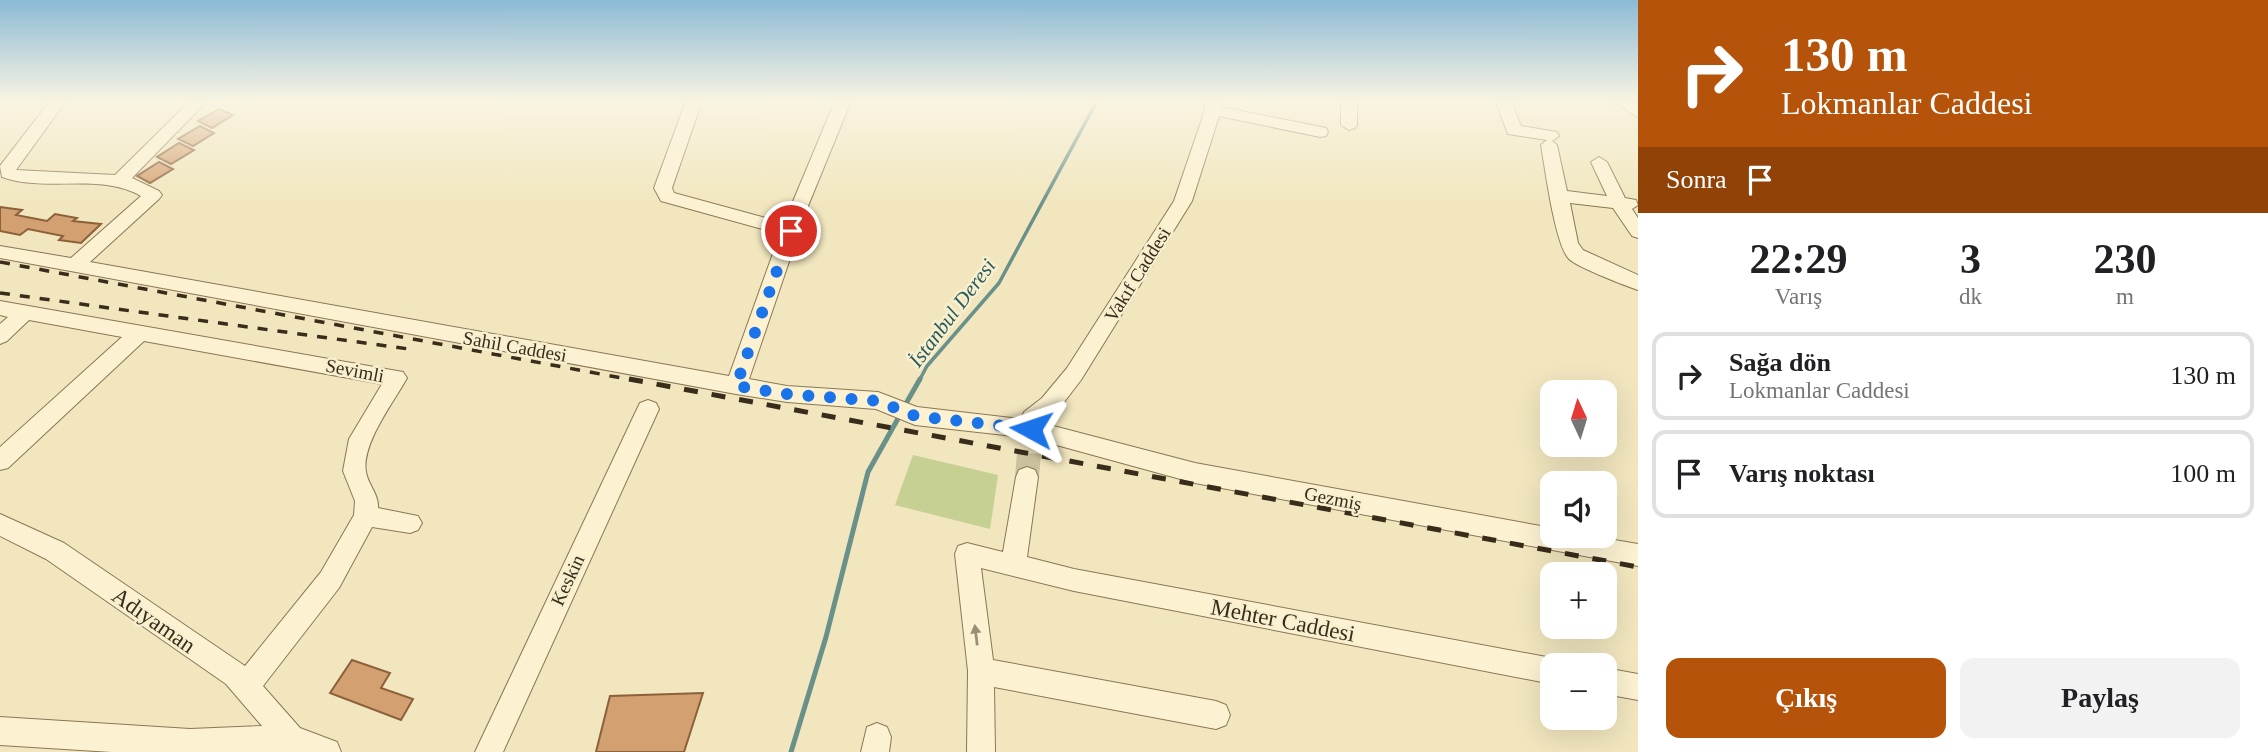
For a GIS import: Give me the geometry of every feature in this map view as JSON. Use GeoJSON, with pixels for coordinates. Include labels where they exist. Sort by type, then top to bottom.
{"type":"FeatureCollection","features":[{"type":"Feature","properties":{"kind":"street"},"geometry":{"type":"LineString","coordinates":[[31,136],[7,168],[8,173],[19,177],[119,181],[132,183],[153,195],[74,266]]}},
{"type":"Feature","properties":{"kind":"street"},"geometry":{"type":"LineString","coordinates":[[119,181],[164,136]]}},
{"type":"Feature","properties":{"kind":"street"},"geometry":{"type":"LineString","coordinates":[[681,136],[663,187],[667,197],[791,231]]}},
{"type":"Feature","properties":{"kind":"street"},"geometry":{"type":"LineString","coordinates":[[736,386],[799,206],[828,136]]}},
{"type":"Feature","properties":{"kind":"street","name":"Vakıf Caddesi"},"geometry":{"type":"LineString","coordinates":[[1031,429],[1032,418],[1050,404],[1074,374],[1183,201],[1203,136]]}},
{"type":"Feature","properties":{"kind":"street"},"geometry":{"type":"LineString","coordinates":[[1534,136],[1550,141],[1569,243],[1576,254],[1638,283]]}},
{"type":"Feature","properties":{"kind":"street"},"geometry":{"type":"LineString","coordinates":[[1599,162],[1619,203],[1638,232]]}},
{"type":"Feature","properties":{"kind":"street"},"geometry":{"type":"LineString","coordinates":[[1559,196],[1638,205]]}},
{"type":"Feature","properties":{"kind":"street","name":"Sahil Caddesi"},"geometry":{"type":"LineString","coordinates":[[0,252],[736,386],[787,394],[878,401],[915,416],[1031,429]]}},
{"type":"Feature","properties":{"kind":"street","name":"Sevimli"},"geometry":{"type":"LineString","coordinates":[[0,307],[396,378],[360,439],[355,471],[367,502],[366,516]]}},
{"type":"Feature","properties":{"kind":"street"},"geometry":{"type":"LineString","coordinates":[[0,336],[25,312]]}},
{"type":"Feature","properties":{"kind":"street"},"geometry":{"type":"LineString","coordinates":[[0,461],[141,332]]}},
{"type":"Feature","properties":{"kind":"street","name":"Keskin"},"geometry":{"type":"LineString","coordinates":[[489,752],[648,409]]}},
{"type":"Feature","properties":{"kind":"street","name":"Gezmiş"},"geometry":{"type":"LineString","coordinates":[[1031,429],[1195,473],[1638,555]]}},
{"type":"Feature","properties":{"kind":"street"},"geometry":{"type":"LineString","coordinates":[[1013,566],[1027,478]]}},
{"type":"Feature","properties":{"kind":"street"},"geometry":{"type":"LineString","coordinates":[[245,687],[330,580],[366,516],[410,523]]}},
{"type":"Feature","properties":{"kind":"street","name":"Adıyaman"},"geometry":{"type":"LineString","coordinates":[[0,524],[55,551],[235,675],[291,738]]}},
{"type":"Feature","properties":{"kind":"street","name":"Mehter Caddesi"},"geometry":{"type":"LineString","coordinates":[[981,671],[967,554],[1013,566],[1540,669]]}},
{"type":"Feature","properties":{"kind":"street"},"geometry":{"type":"LineString","coordinates":[[981,752],[981,671],[1216,715]]}},
{"type":"Feature","properties":{"kind":"street"},"geometry":{"type":"LineString","coordinates":[[1617,683],[1638,687]]}},
{"type":"Feature","properties":{"kind":"street"},"geometry":{"type":"LineString","coordinates":[[0,731],[126,746],[187,747],[291,738],[327,752]]}},
{"type":"Feature","properties":{"kind":"green space"},"geometry":{"type":"Polygon","coordinates":[[[913,455],[998,475],[990,529],[895,505],[913,455]]]}},
{"type":"Feature","properties":{"kind":"building"},"geometry":{"type":"Polygon","coordinates":[[[183,136],[209,136],[193,146],[178,139],[183,136]]]}},
{"type":"Feature","properties":{"kind":"building"},"geometry":{"type":"Polygon","coordinates":[[[179,143],[194,150],[171,164],[157,157],[179,143]]]}},
{"type":"Feature","properties":{"kind":"building"},"geometry":{"type":"Polygon","coordinates":[[[159,162],[173,169],[150,183],[137,176],[159,162]]]}},
{"type":"Feature","properties":{"kind":"building"},"geometry":{"type":"Polygon","coordinates":[[[0,207],[22,210],[16,215],[47,221],[55,214],[77,218],[73,221],[101,224],[81,243],[59,240],[63,236],[28,229],[20,235],[0,231],[0,207]]]}},
{"type":"Feature","properties":{"kind":"building"},"geometry":{"type":"Polygon","coordinates":[[[352,660],[390,673],[381,688],[413,699],[401,720],[330,693],[352,660]]]}},
{"type":"Feature","properties":{"kind":"building"},"geometry":{"type":"Polygon","coordinates":[[[703,693],[684,752],[596,752],[610,696],[703,693]]]}},
{"type":"Feature","properties":{"kind":"waterway","name":"İstanbul Deresi"},"geometry":{"type":"LineString","coordinates":[[919,381],[927,366],[999,283],[1078,136]]}},
{"type":"Feature","properties":{"kind":"waterway","name":"İstanbul Deresi"},"geometry":{"type":"LineString","coordinates":[[904,407],[920,379]]}},
{"type":"Feature","properties":{"kind":"waterway","name":"İstanbul Deresi"},"geometry":{"type":"LineString","coordinates":[[791,752],[826,637],[868,472],[900,415]]}},
{"type":"Feature","properties":{"kind":"tunnel"},"geometry":{"type":"LineString","coordinates":[[1027,477],[1031,429]]}},
{"type":"Feature","properties":{"kind":"railway"},"geometry":{"type":"LineString","coordinates":[[0,262],[638,381]]}},
{"type":"Feature","properties":{"kind":"railway"},"geometry":{"type":"LineString","coordinates":[[0,293],[409,349]]}},
{"type":"Feature","properties":{"kind":"railway"},"geometry":{"type":"LineString","coordinates":[[629,379],[1638,567]]}},
{"type":"Feature","properties":{"kind":"route"},"geometry":{"type":"LineString","coordinates":[[791,231],[736,386],[787,394],[878,401],[915,416],[1031,429]]}}]}
